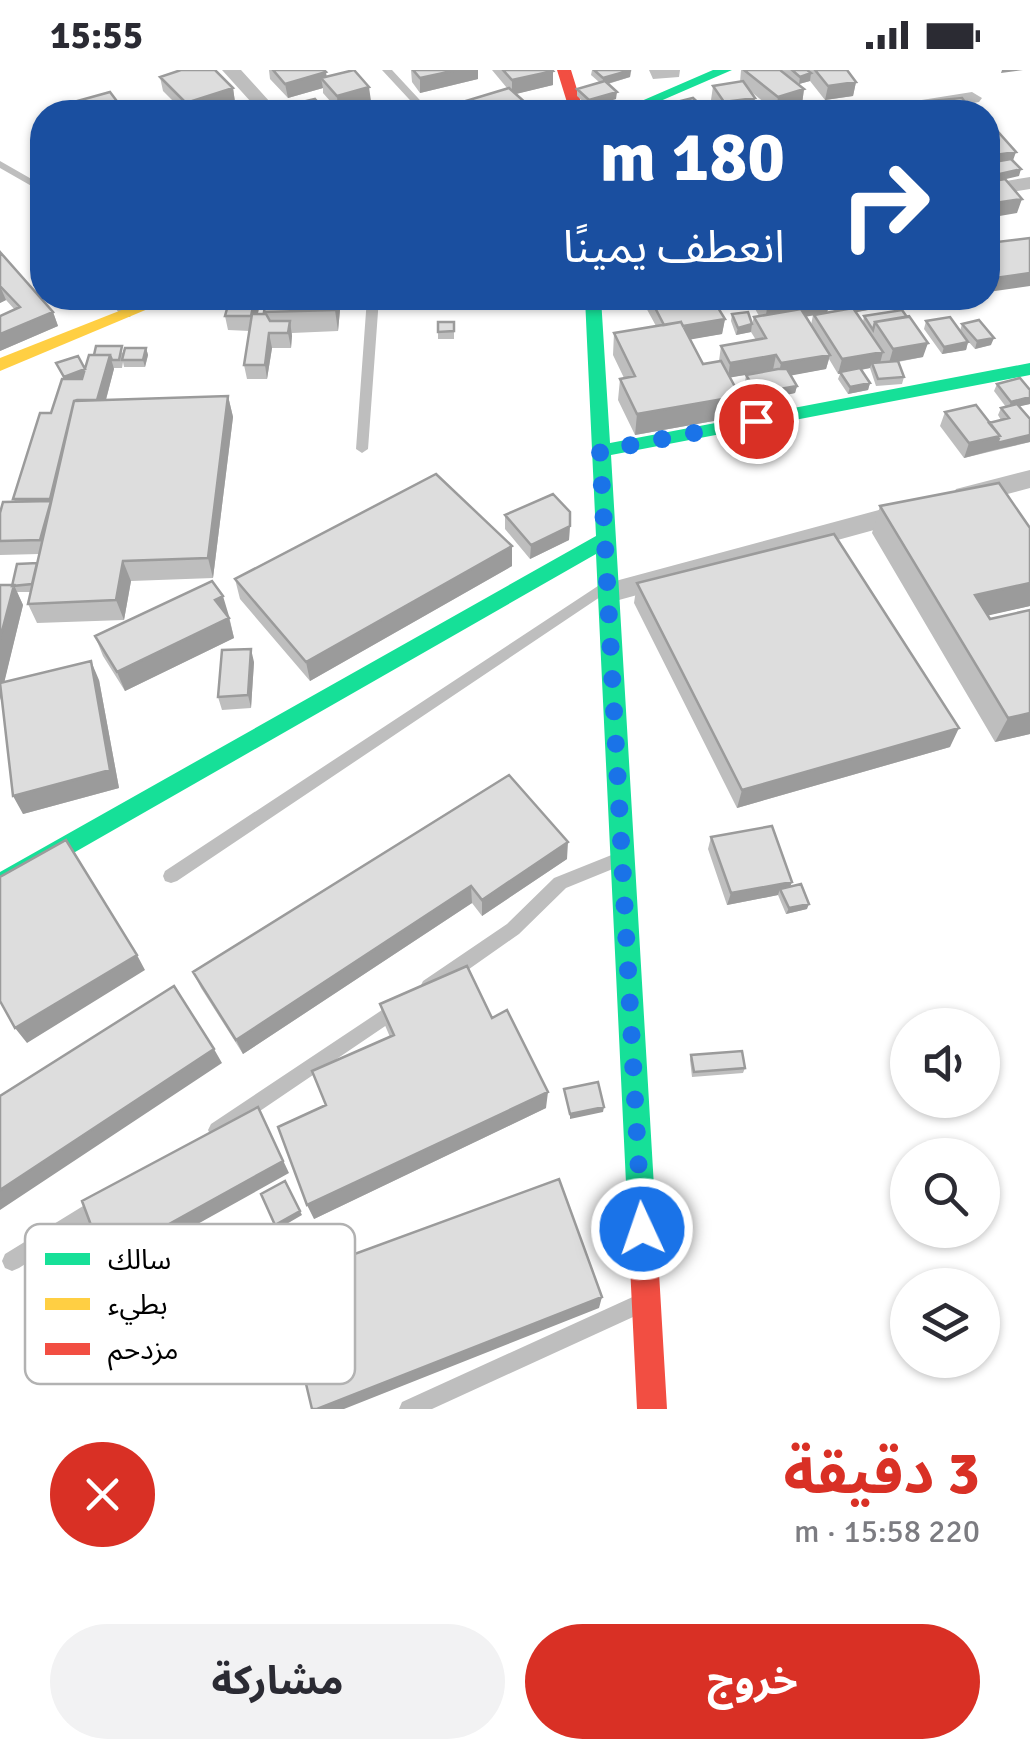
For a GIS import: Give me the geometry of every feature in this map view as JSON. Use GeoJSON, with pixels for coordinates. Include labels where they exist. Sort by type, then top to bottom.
{"type":"FeatureCollection","features":[{"type":"Feature","properties":{"kind":"street"},"geometry":{"type":"LineString","coordinates":[[231,70],[259,100]]}},
{"type":"Feature","properties":{"kind":"street"},"geometry":{"type":"LineString","coordinates":[[564,70],[573,100]]}},
{"type":"Feature","properties":{"kind":"street"},"geometry":{"type":"LineString","coordinates":[[652,100],[725,70]]}},
{"type":"Feature","properties":{"kind":"street"},"geometry":{"type":"LineString","coordinates":[[959,100],[972,98]]}},
{"type":"Feature","properties":{"kind":"street"},"geometry":{"type":"LineString","coordinates":[[1000,188],[1030,183]]}},
{"type":"Feature","properties":{"kind":"street"},"geometry":{"type":"LineString","coordinates":[[0,365],[112,310]]}},
{"type":"Feature","properties":{"kind":"street"},"geometry":{"type":"LineString","coordinates":[[593,310],[652,1405]]}},
{"type":"Feature","properties":{"kind":"street"},"geometry":{"type":"LineString","coordinates":[[600,451],[1030,369]]}},
{"type":"Feature","properties":{"kind":"street"},"geometry":{"type":"LineString","coordinates":[[608,589],[1030,479]]}},
{"type":"Feature","properties":{"kind":"street"},"geometry":{"type":"LineString","coordinates":[[0,884],[605,540]]}},
{"type":"Feature","properties":{"kind":"lane"},"geometry":{"type":"LineString","coordinates":[[387,70],[415,100]]}},
{"type":"Feature","properties":{"kind":"lane"},"geometry":{"type":"LineString","coordinates":[[0,164],[30,183]]}},
{"type":"Feature","properties":{"kind":"lane"},"geometry":{"type":"LineString","coordinates":[[362,449],[372,310]]}},
{"type":"Feature","properties":{"kind":"lane"},"geometry":{"type":"LineString","coordinates":[[171,876],[608,589]]}},
{"type":"Feature","properties":{"kind":"lane"},"geometry":{"type":"LineString","coordinates":[[193,1146],[513,929],[560,883],[622,858]]}},
{"type":"Feature","properties":{"kind":"lane"},"geometry":{"type":"LineString","coordinates":[[70,1224],[110,1198]]}},
{"type":"Feature","properties":{"kind":"lane"},"geometry":{"type":"LineString","coordinates":[[12,1261],[25,1253]]}},
{"type":"Feature","properties":{"kind":"lane"},"geometry":{"type":"LineString","coordinates":[[409,1409],[646,1300]]}},
{"type":"Feature","properties":{"kind":"lane"},"geometry":{"type":"LineString","coordinates":[[622,1409],[652,1405]]}},
{"type":"Feature","properties":{"kind":"building"},"geometry":{"type":"Polygon","coordinates":[[[181,70],[215,70],[233,88],[183,100],[160,77],[181,70]]]}},
{"type":"Feature","properties":{"kind":"building"},"geometry":{"type":"Polygon","coordinates":[[[273,70],[324,70],[326,72],[285,84],[273,70]]]}},
{"type":"Feature","properties":{"kind":"building"},"geometry":{"type":"Polygon","coordinates":[[[354,70],[369,87],[337,96],[321,78],[354,70]]]}},
{"type":"Feature","properties":{"kind":"building"},"geometry":{"type":"Polygon","coordinates":[[[413,70],[457,70],[420,78],[413,70]]]}},
{"type":"Feature","properties":{"kind":"building"},"geometry":{"type":"Polygon","coordinates":[[[503,70],[552,70],[553,71],[512,80],[503,70]]]}},
{"type":"Feature","properties":{"kind":"building"},"geometry":{"type":"Polygon","coordinates":[[[594,70],[631,70],[603,78],[594,70]]]}},
{"type":"Feature","properties":{"kind":"building"},"geometry":{"type":"Polygon","coordinates":[[[744,70],[780,70],[804,89],[778,97],[744,70]]]}},
{"type":"Feature","properties":{"kind":"building"},"geometry":{"type":"Polygon","coordinates":[[[792,70],[807,70],[811,73],[800,77],[792,70]]]}},
{"type":"Feature","properties":{"kind":"building"},"geometry":{"type":"Polygon","coordinates":[[[815,70],[847,70],[856,82],[828,86],[815,70]]]}},
{"type":"Feature","properties":{"kind":"building"},"geometry":{"type":"Polygon","coordinates":[[[605,81],[617,92],[589,100],[577,89],[605,81]]]}},
{"type":"Feature","properties":{"kind":"building"},"geometry":{"type":"Polygon","coordinates":[[[743,81],[755,98],[723,100],[713,86],[743,81]]]}},
{"type":"Feature","properties":{"kind":"building"},"geometry":{"type":"Polygon","coordinates":[[[509,88],[522,100],[469,100],[509,88]]]}},
{"type":"Feature","properties":{"kind":"building"},"geometry":{"type":"Polygon","coordinates":[[[110,92],[116,100],[81,100],[110,92]]]}},
{"type":"Feature","properties":{"kind":"building"},"geometry":{"type":"Polygon","coordinates":[[[1000,134],[1016,152],[1000,154],[1000,134]]]}},
{"type":"Feature","properties":{"kind":"building"},"geometry":{"type":"Polygon","coordinates":[[[1011,159],[1021,169],[1000,174],[1000,161],[1011,159]]]}},
{"type":"Feature","properties":{"kind":"building"},"geometry":{"type":"Polygon","coordinates":[[[1005,179],[1022,199],[1000,202],[1000,180],[1005,179]]]}},
{"type":"Feature","properties":{"kind":"building"},"geometry":{"type":"Polygon","coordinates":[[[1030,238],[1030,273],[1000,277],[1000,242],[1030,238]]]}},
{"type":"Feature","properties":{"kind":"building"},"geometry":{"type":"Polygon","coordinates":[[[0,252],[30,286],[30,310],[53,312],[0,334],[0,316],[20,307],[0,286],[0,252]]]}},
{"type":"Feature","properties":{"kind":"building"},"geometry":{"type":"Polygon","coordinates":[[[227,310],[252,310],[251,316],[225,316],[227,310]]]}},
{"type":"Feature","properties":{"kind":"building"},"geometry":{"type":"Polygon","coordinates":[[[264,310],[335,310],[264,312],[264,310]]]}},
{"type":"Feature","properties":{"kind":"building"},"geometry":{"type":"Polygon","coordinates":[[[656,310],[719,310],[725,319],[683,326],[681,322],[664,325],[656,310]]]}},
{"type":"Feature","properties":{"kind":"building"},"geometry":{"type":"Polygon","coordinates":[[[802,310],[830,355],[781,363],[776,355],[730,363],[721,346],[766,338],[754,317],[802,310]]]}},
{"type":"Feature","properties":{"kind":"building"},"geometry":{"type":"Polygon","coordinates":[[[854,310],[883,352],[842,359],[814,315],[854,310]]]}},
{"type":"Feature","properties":{"kind":"building"},"geometry":{"type":"Polygon","coordinates":[[[902,310],[907,317],[875,322],[873,330],[864,316],[902,310]]]}},
{"type":"Feature","properties":{"kind":"building"},"geometry":{"type":"Polygon","coordinates":[[[748,312],[752,324],[738,328],[732,314],[748,312]]]}},
{"type":"Feature","properties":{"kind":"building"},"geometry":{"type":"Polygon","coordinates":[[[252,314],[266,314],[270,321],[290,321],[288,333],[269,333],[265,365],[244,365],[252,314]]]}},
{"type":"Feature","properties":{"kind":"building"},"geometry":{"type":"Polygon","coordinates":[[[909,316],[928,343],[893,349],[875,322],[909,316]]]}},
{"type":"Feature","properties":{"kind":"building"},"geometry":{"type":"Polygon","coordinates":[[[950,317],[968,342],[944,347],[926,321],[950,317]]]}},
{"type":"Feature","properties":{"kind":"building"},"geometry":{"type":"Polygon","coordinates":[[[979,320],[994,338],[977,341],[962,324],[979,320]]]}},
{"type":"Feature","properties":{"kind":"building"},"geometry":{"type":"Polygon","coordinates":[[[438,322],[454,322],[454,331],[438,332],[438,322]]]}},
{"type":"Feature","properties":{"kind":"building"},"geometry":{"type":"Polygon","coordinates":[[[681,322],[703,364],[721,361],[740,396],[637,414],[620,379],[635,376],[614,333],[681,322]]]}},
{"type":"Feature","properties":{"kind":"building"},"geometry":{"type":"Polygon","coordinates":[[[96,346],[122,346],[119,360],[112,360],[110,355],[94,355],[96,346]]]}},
{"type":"Feature","properties":{"kind":"building"},"geometry":{"type":"Polygon","coordinates":[[[125,348],[146,348],[143,360],[122,360],[125,348]]]}},
{"type":"Feature","properties":{"kind":"building"},"geometry":{"type":"Polygon","coordinates":[[[89,355],[110,355],[97,400],[74,401],[50,499],[13,499],[40,413],[51,413],[62,379],[82,379],[89,355]]]}},
{"type":"Feature","properties":{"kind":"building"},"geometry":{"type":"Polygon","coordinates":[[[78,356],[85,369],[64,377],[56,363],[78,356]]]}},
{"type":"Feature","properties":{"kind":"building"},"geometry":{"type":"Polygon","coordinates":[[[898,361],[904,377],[878,379],[872,363],[898,361]]]}},
{"type":"Feature","properties":{"kind":"building"},"geometry":{"type":"Polygon","coordinates":[[[860,368],[870,383],[850,387],[840,372],[860,368]]]}},
{"type":"Feature","properties":{"kind":"building"},"geometry":{"type":"Polygon","coordinates":[[[787,369],[797,386],[774,390],[769,383],[760,385],[768,400],[746,404],[739,391],[754,388],[746,375],[787,369]]]}},
{"type":"Feature","properties":{"kind":"building"},"geometry":{"type":"Polygon","coordinates":[[[1020,378],[1030,390],[1030,397],[1011,402],[997,384],[1020,378]]]}},
{"type":"Feature","properties":{"kind":"building"},"geometry":{"type":"Polygon","coordinates":[[[228,396],[208,558],[123,561],[116,600],[28,604],[74,401],[228,396]]]}},
{"type":"Feature","properties":{"kind":"building"},"geometry":{"type":"Polygon","coordinates":[[[1017,404],[1030,419],[1030,435],[997,443],[1000,436],[989,423],[1009,418],[1001,408],[1017,404]]]}},
{"type":"Feature","properties":{"kind":"building"},"geometry":{"type":"Polygon","coordinates":[[[976,405],[1000,436],[969,443],[945,412],[976,405]]]}},
{"type":"Feature","properties":{"kind":"building"},"geometry":{"type":"Polygon","coordinates":[[[436,474],[512,546],[306,662],[235,579],[436,474]]]}},
{"type":"Feature","properties":{"kind":"building"},"geometry":{"type":"Polygon","coordinates":[[[999,483],[1030,528],[1030,583],[975,595],[990,619],[1030,610],[1030,713],[1008,718],[880,506],[999,483]]]}},
{"type":"Feature","properties":{"kind":"building"},"geometry":{"type":"Polygon","coordinates":[[[553,494],[570,512],[570,526],[531,545],[505,515],[553,494]]]}},
{"type":"Feature","properties":{"kind":"building"},"geometry":{"type":"Polygon","coordinates":[[[51,501],[40,540],[0,541],[3,502],[51,501]]]}},
{"type":"Feature","properties":{"kind":"building"},"geometry":{"type":"Polygon","coordinates":[[[834,534],[959,728],[742,790],[637,583],[834,534]]]}},
{"type":"Feature","properties":{"kind":"building"},"geometry":{"type":"Polygon","coordinates":[[[37,563],[32,584],[12,586],[17,564],[37,563]]]}},
{"type":"Feature","properties":{"kind":"building"},"geometry":{"type":"Polygon","coordinates":[[[212,581],[223,596],[215,600],[229,618],[117,672],[95,636],[212,581]]]}},
{"type":"Feature","properties":{"kind":"building"},"geometry":{"type":"Polygon","coordinates":[[[0,585],[14,585],[0,639],[0,585]]]}},
{"type":"Feature","properties":{"kind":"building"},"geometry":{"type":"Polygon","coordinates":[[[251,649],[248,695],[218,697],[222,650],[251,649]]]}},
{"type":"Feature","properties":{"kind":"building"},"geometry":{"type":"Polygon","coordinates":[[[91,661],[110,770],[13,796],[0,683],[91,661]]]}},
{"type":"Feature","properties":{"kind":"building"},"geometry":{"type":"Polygon","coordinates":[[[509,775],[568,842],[482,900],[471,886],[236,1040],[193,972],[509,775]]]}},
{"type":"Feature","properties":{"kind":"building"},"geometry":{"type":"Polygon","coordinates":[[[772,826],[792,882],[731,893],[711,837],[772,826]]]}},
{"type":"Feature","properties":{"kind":"building"},"geometry":{"type":"Polygon","coordinates":[[[66,840],[137,955],[15,1028],[0,1001],[0,877],[66,840]]]}},
{"type":"Feature","properties":{"kind":"building"},"geometry":{"type":"Polygon","coordinates":[[[801,884],[809,904],[789,908],[780,889],[801,884]]]}},
{"type":"Feature","properties":{"kind":"building"},"geometry":{"type":"Polygon","coordinates":[[[467,966],[492,1018],[507,1010],[548,1092],[307,1205],[278,1127],[326,1105],[312,1071],[394,1035],[380,1004],[467,966]]]}},
{"type":"Feature","properties":{"kind":"building"},"geometry":{"type":"Polygon","coordinates":[[[174,986],[214,1049],[0,1190],[0,1096],[174,986]]]}},
{"type":"Feature","properties":{"kind":"building"},"geometry":{"type":"Polygon","coordinates":[[[742,1051],[745,1068],[694,1072],[691,1055],[742,1051]]]}},
{"type":"Feature","properties":{"kind":"building"},"geometry":{"type":"Polygon","coordinates":[[[598,1082],[604,1107],[570,1114],[564,1089],[598,1082]]]}},
{"type":"Feature","properties":{"kind":"building"},"geometry":{"type":"Polygon","coordinates":[[[258,1107],[283,1161],[169,1224],[91,1224],[82,1201],[258,1107]]]}},
{"type":"Feature","properties":{"kind":"building"},"geometry":{"type":"Polygon","coordinates":[[[559,1179],[602,1297],[312,1409],[306,1384],[355,1384],[355,1254],[559,1179]]]}},
{"type":"Feature","properties":{"kind":"building"},"geometry":{"type":"Polygon","coordinates":[[[285,1181],[300,1211],[275,1224],[261,1194],[285,1181]]]}},
{"type":"Feature","properties":{"kind":"traffic: fast"},"geometry":{"type":"LineString","coordinates":[[652,100],[725,70]]}},
{"type":"Feature","properties":{"kind":"traffic: fast"},"geometry":{"type":"LineString","coordinates":[[594,310],[641,1204]]}},
{"type":"Feature","properties":{"kind":"traffic: fast"},"geometry":{"type":"LineString","coordinates":[[600,451],[1030,369]]}},
{"type":"Feature","properties":{"kind":"traffic: fast"},"geometry":{"type":"LineString","coordinates":[[0,884],[605,540]]}},
{"type":"Feature","properties":{"kind":"traffic: slow"},"geometry":{"type":"LineString","coordinates":[[0,365],[136,310]]}},
{"type":"Feature","properties":{"kind":"traffic: jam"},"geometry":{"type":"LineString","coordinates":[[564,70],[573,100]]}},
{"type":"Feature","properties":{"kind":"traffic: jam"},"geometry":{"type":"LineString","coordinates":[[641,1204],[652,1409]]}},
{"type":"Feature","properties":{"kind":"route"},"geometry":{"type":"LineString","coordinates":[[642,1229],[600,451],[756,421]]}}]}
